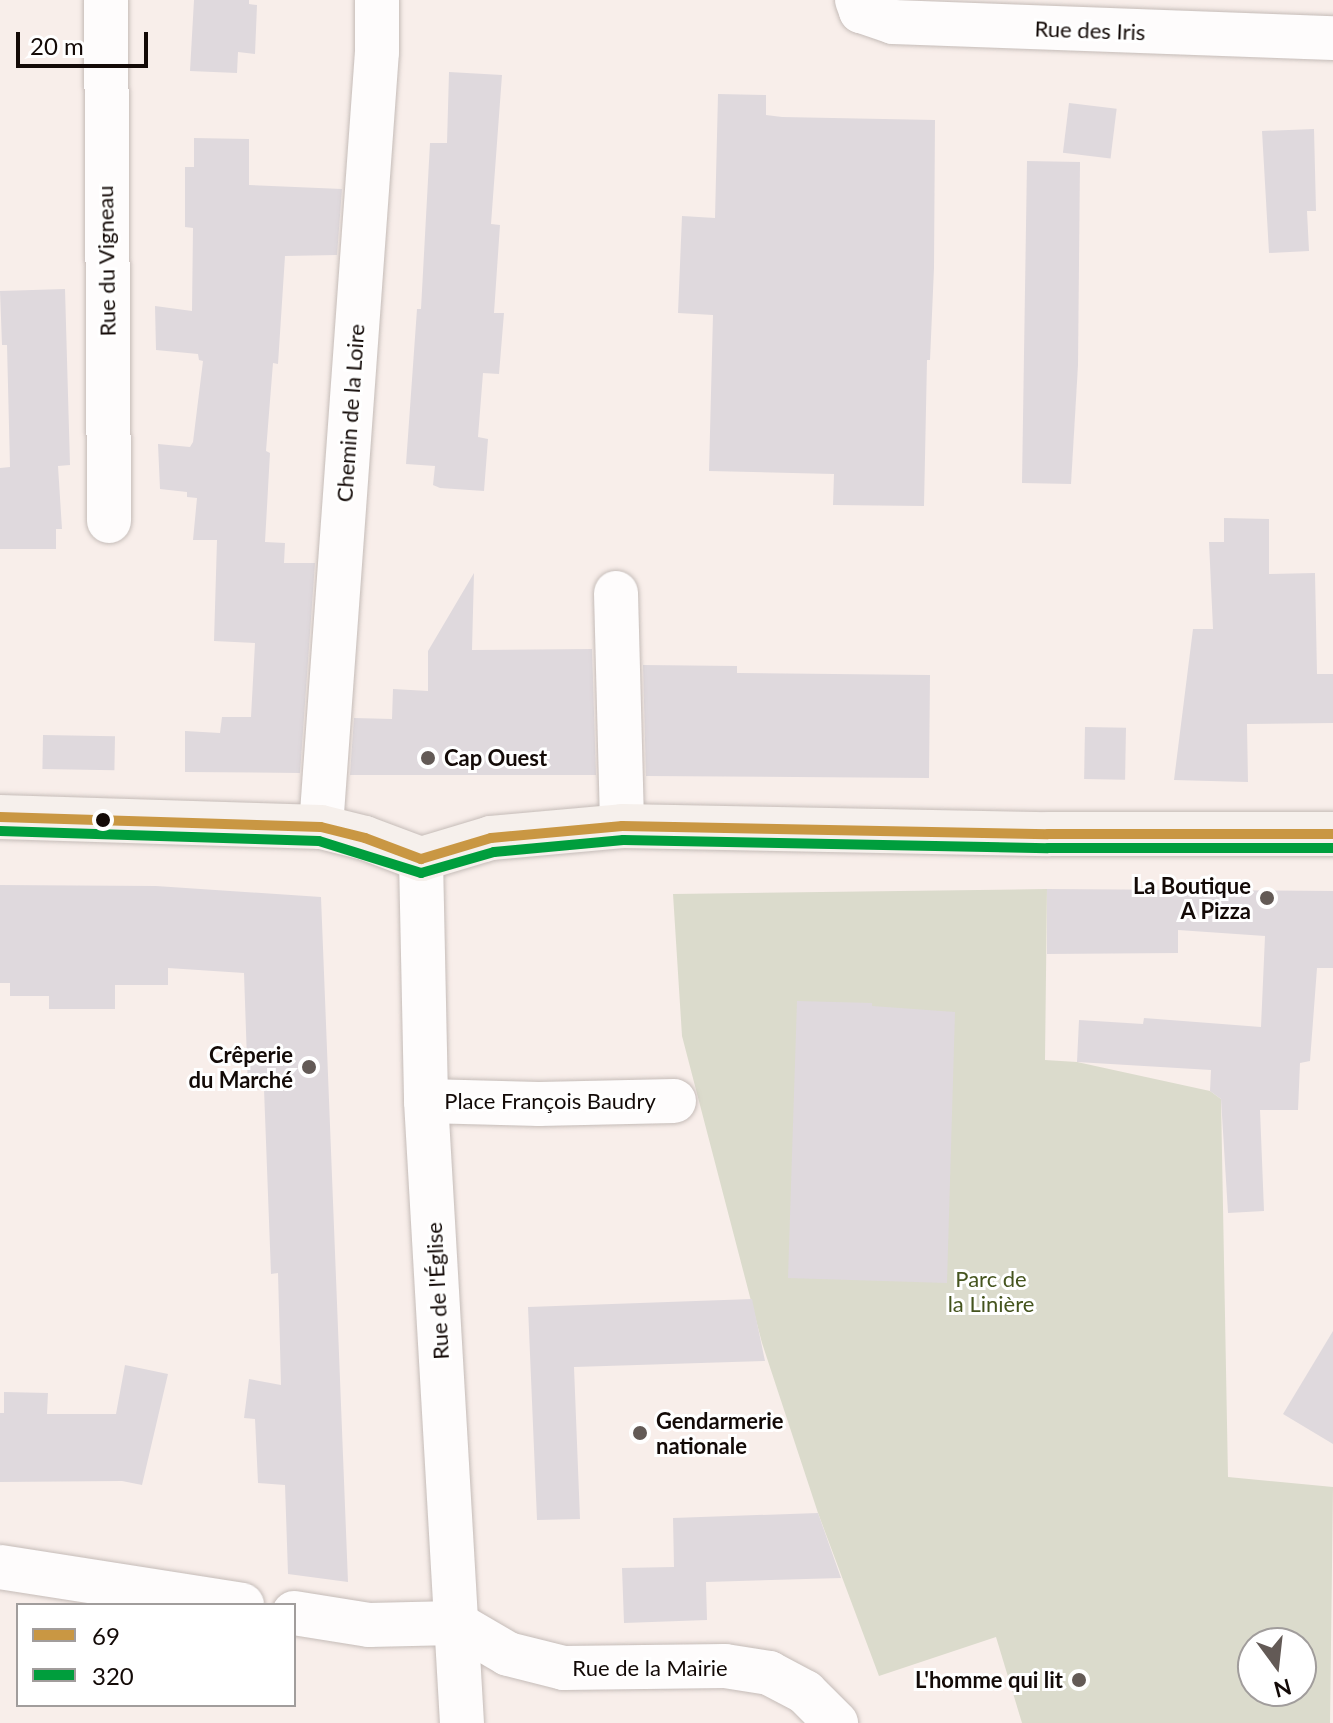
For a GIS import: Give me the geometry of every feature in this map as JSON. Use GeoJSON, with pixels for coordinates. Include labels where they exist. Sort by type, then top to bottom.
{"type":"FeatureCollection","features":[{"type":"Feature","properties":{"kind":"main road"},"geometry":{"type":"LineString","coordinates":[[0,817],[321,827],[365,838],[421,859],[491,838],[622,826],[1048,834],[1333,834]]}},
{"type":"Feature","properties":{"kind":"street","name":"Rue du Vigneau"},"geometry":{"type":"LineString","coordinates":[[106,0],[109,521]]}},
{"type":"Feature","properties":{"kind":"street","name":"Chemin de la Loire"},"geometry":{"type":"LineString","coordinates":[[321,827],[377,52],[377,0]]}},
{"type":"Feature","properties":{"kind":"street","name":"Rue des Iris"},"geometry":{"type":"LineString","coordinates":[[857,0],[861,11],[893,22],[1333,38]]}},
{"type":"Feature","properties":{"kind":"street"},"geometry":{"type":"LineString","coordinates":[[616,593],[622,826]]}},
{"type":"Feature","properties":{"kind":"street","name":"Rue de l'Église"},"geometry":{"type":"LineString","coordinates":[[421,859],[426,1101],[462,1723]]}},
{"type":"Feature","properties":{"kind":"street","name":"Place François Baudry"},"geometry":{"type":"LineString","coordinates":[[426,1101],[539,1104],[674,1101]]}},
{"type":"Feature","properties":{"kind":"street"},"geometry":{"type":"LineString","coordinates":[[0,1567],[229,1603]]}},
{"type":"Feature","properties":{"kind":"street"},"geometry":{"type":"LineString","coordinates":[[296,1613],[369,1625],[455,1623]]}},
{"type":"Feature","properties":{"kind":"street","name":"Rue de la Mairie"},"geometry":{"type":"LineString","coordinates":[[455,1623],[508,1654],[564,1668],[725,1666],[769,1673],[805,1692],[836,1723]]}},
{"type":"Feature","properties":{"kind":"green space","name":"Parc de la Linière"},"geometry":{"type":"Polygon","coordinates":[[[1047,889],[1045,1060],[1077,1062],[1210,1091],[1221,1099],[1228,1477],[1333,1487],[1330,1723],[1022,1723],[996,1637],[879,1676],[818,1513],[762,1343],[682,1036],[673,894],[1047,889]]]}},
{"type":"Feature","properties":{"kind":"building"},"geometry":{"type":"Polygon","coordinates":[[[194,0],[249,0],[249,4],[257,5],[255,54],[238,52],[237,73],[190,71],[194,0]]]}},
{"type":"Feature","properties":{"kind":"building"},"geometry":{"type":"Polygon","coordinates":[[[449,72],[502,75],[491,224],[500,225],[494,313],[504,313],[499,374],[483,373],[478,437],[488,439],[484,491],[440,488],[433,485],[435,466],[406,464],[417,309],[421,309],[430,143],[447,143],[449,72]]]}},
{"type":"Feature","properties":{"kind":"building"},"geometry":{"type":"Polygon","coordinates":[[[718,94],[766,95],[766,115],[782,117],[935,120],[934,268],[930,360],[927,360],[924,506],[833,505],[834,474],[709,471],[713,315],[678,313],[682,216],[715,218],[718,94]]]}},
{"type":"Feature","properties":{"kind":"building"},"geometry":{"type":"Polygon","coordinates":[[[1069,103],[1117,109],[1111,158],[1063,153],[1069,103]]]}},
{"type":"Feature","properties":{"kind":"building"},"geometry":{"type":"Polygon","coordinates":[[[1314,129],[1316,211],[1307,211],[1309,251],[1269,253],[1262,131],[1314,129]]]}},
{"type":"Feature","properties":{"kind":"building"},"geometry":{"type":"Polygon","coordinates":[[[194,138],[249,139],[249,185],[342,189],[337,255],[285,256],[278,364],[273,363],[266,451],[270,453],[265,542],[285,543],[284,563],[315,563],[300,773],[185,772],[185,731],[220,733],[222,717],[251,717],[255,643],[214,641],[217,540],[193,540],[197,498],[187,497],[187,492],[160,489],[158,444],[190,447],[193,442],[203,361],[199,360],[198,354],[156,350],[155,306],[192,311],[193,228],[185,227],[185,167],[194,167],[194,138]]]}},
{"type":"Feature","properties":{"kind":"building"},"geometry":{"type":"Polygon","coordinates":[[[1027,161],[1080,162],[1078,365],[1071,484],[1022,483],[1027,161]]]}},
{"type":"Feature","properties":{"kind":"building"},"geometry":{"type":"Polygon","coordinates":[[[65,289],[70,465],[58,466],[62,529],[56,529],[56,549],[0,549],[0,468],[10,467],[7,345],[2,345],[0,291],[65,289]]]}},
{"type":"Feature","properties":{"kind":"building"},"geometry":{"type":"Polygon","coordinates":[[[1224,518],[1269,519],[1269,574],[1315,573],[1317,674],[1333,674],[1333,723],[1247,724],[1248,782],[1174,780],[1193,629],[1213,629],[1209,542],[1224,542],[1224,518]]]}},
{"type":"Feature","properties":{"kind":"building"},"geometry":{"type":"Polygon","coordinates":[[[474,573],[472,650],[592,649],[596,775],[350,775],[354,718],[392,719],[393,689],[428,691],[428,651],[474,573]]]}},
{"type":"Feature","properties":{"kind":"building"},"geometry":{"type":"Polygon","coordinates":[[[643,665],[737,666],[737,673],[930,675],[929,778],[646,776],[643,665]]]}},
{"type":"Feature","properties":{"kind":"building"},"geometry":{"type":"Polygon","coordinates":[[[1085,727],[1126,728],[1125,780],[1084,779],[1085,727]]]}},
{"type":"Feature","properties":{"kind":"building"},"geometry":{"type":"Polygon","coordinates":[[[43,735],[115,736],[114,770],[42,769],[43,735]]]}},
{"type":"Feature","properties":{"kind":"building"},"geometry":{"type":"Polygon","coordinates":[[[0,885],[156,886],[321,897],[348,1582],[288,1574],[285,1485],[258,1483],[255,1419],[244,1418],[249,1379],[281,1385],[278,1273],[271,1274],[264,1089],[248,1090],[244,973],[168,968],[168,985],[115,985],[115,1009],[49,1009],[49,996],[10,996],[10,983],[0,983],[0,885]]]}},
{"type":"Feature","properties":{"kind":"building"},"geometry":{"type":"Polygon","coordinates":[[[1047,889],[1333,891],[1333,968],[1317,968],[1310,1061],[1300,1063],[1298,1110],[1260,1110],[1264,1211],[1228,1213],[1221,1099],[1210,1091],[1211,1070],[1077,1062],[1079,1020],[1143,1024],[1144,1018],[1261,1027],[1265,936],[1178,930],[1178,953],[1047,954],[1047,889]]]}},
{"type":"Feature","properties":{"kind":"building"},"geometry":{"type":"Polygon","coordinates":[[[797,1001],[872,1003],[872,1006],[955,1012],[947,1283],[788,1278],[797,1001]]]}},
{"type":"Feature","properties":{"kind":"building"},"geometry":{"type":"Polygon","coordinates":[[[752,1299],[765,1361],[574,1367],[580,1519],[537,1520],[528,1307],[752,1299]]]}},
{"type":"Feature","properties":{"kind":"building"},"geometry":{"type":"Polygon","coordinates":[[[1333,1331],[1333,1444],[1283,1414],[1333,1331]]]}},
{"type":"Feature","properties":{"kind":"building"},"geometry":{"type":"Polygon","coordinates":[[[125,1365],[168,1374],[142,1485],[122,1481],[0,1482],[0,1413],[4,1413],[4,1392],[48,1393],[47,1414],[116,1414],[125,1365]]]}},
{"type":"Feature","properties":{"kind":"building"},"geometry":{"type":"Polygon","coordinates":[[[818,1513],[841,1578],[706,1582],[707,1620],[624,1623],[622,1568],[674,1567],[673,1518],[818,1513]]]}},
{"type":"Feature","properties":{"kind":"transit line","name":"69"},"geometry":{"type":"LineString","coordinates":[[0,817],[321,827],[365,838],[421,859],[491,838],[622,826],[1048,834],[1333,834]]}},
{"type":"Feature","properties":{"kind":"transit line","name":"320"},"geometry":{"type":"LineString","coordinates":[[0,831],[319,841],[421,873],[494,852],[623,840],[1048,848],[1333,848]]}},
{"type":"Feature","properties":{"kind":"place","name":"Cap Ouest"},"geometry":{"type":"Point","coordinates":[428,758]}},
{"type":"Feature","properties":{"kind":"place","name":"La Boutique A Pizza"},"geometry":{"type":"Point","coordinates":[1267,898]}},
{"type":"Feature","properties":{"kind":"place","name":"Crêperie du Marché"},"geometry":{"type":"Point","coordinates":[309,1067]}},
{"type":"Feature","properties":{"kind":"place","name":"Gendarmerie nationale"},"geometry":{"type":"Point","coordinates":[640,1433]}},
{"type":"Feature","properties":{"kind":"place","name":"L'homme qui lit"},"geometry":{"type":"Point","coordinates":[1079,1680]}}]}
